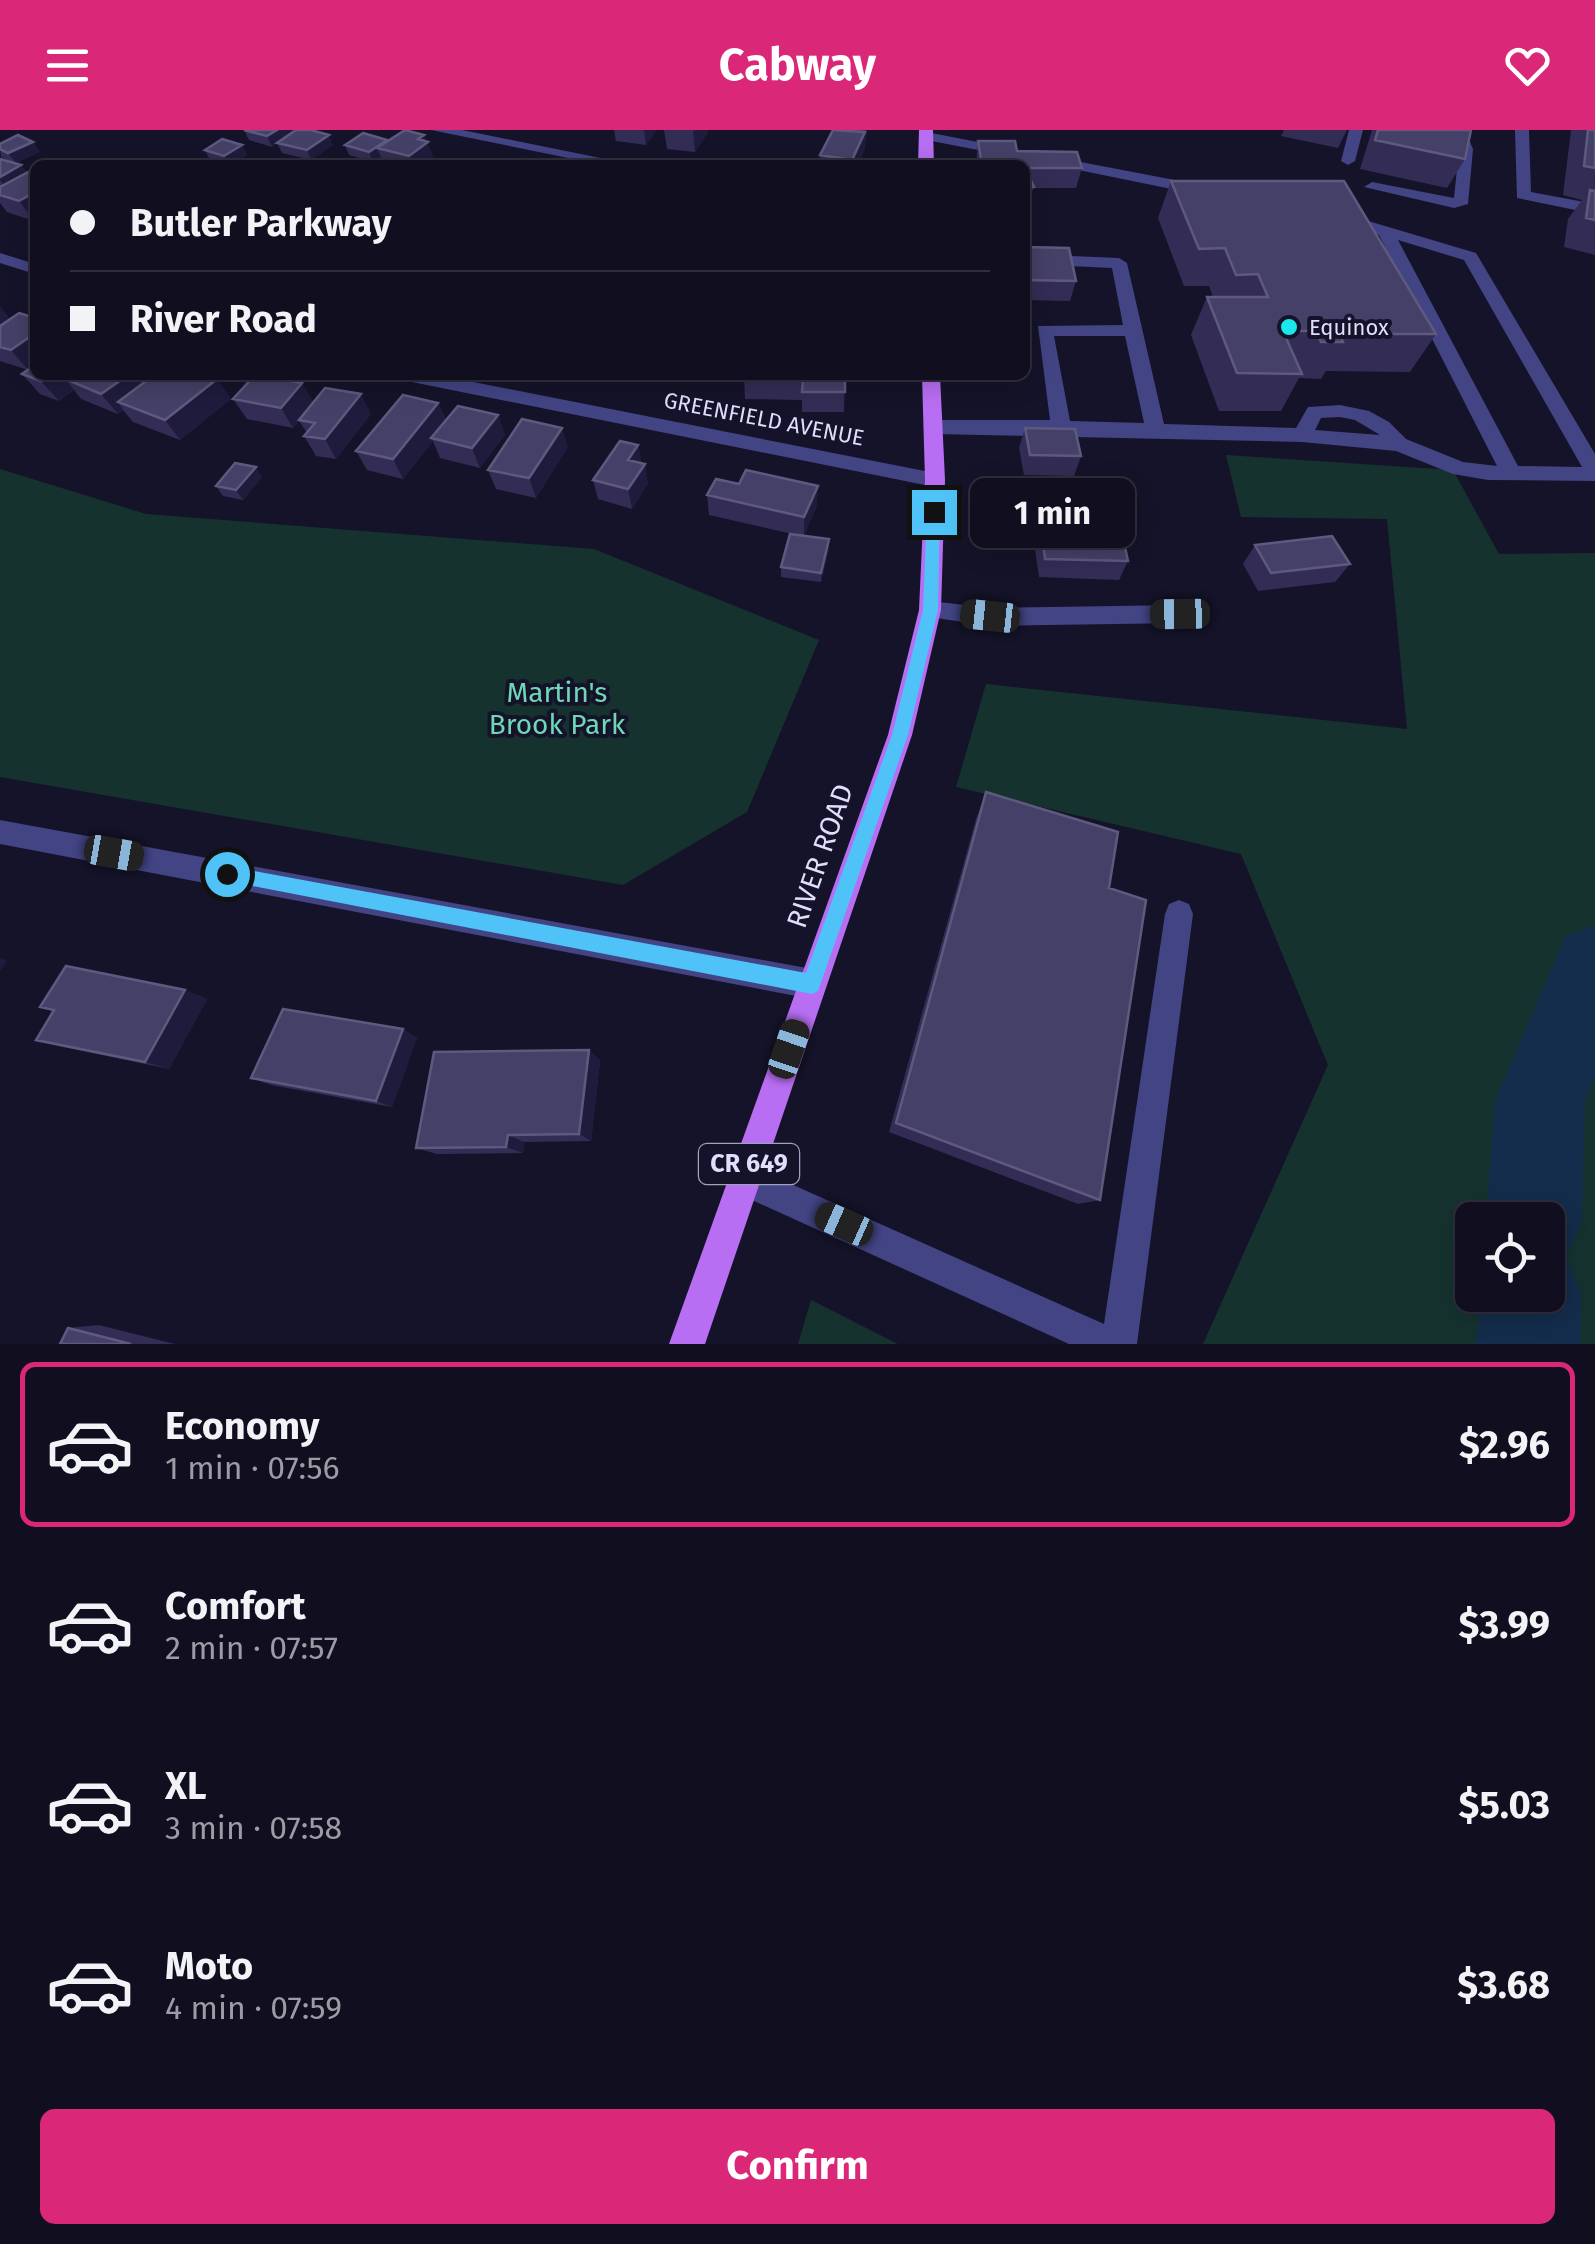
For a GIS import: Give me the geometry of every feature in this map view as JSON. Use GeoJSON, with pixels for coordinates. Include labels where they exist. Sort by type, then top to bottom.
{"type":"FeatureCollection","features":[{"type":"Feature","properties":{"kind":"main road"},"geometry":{"type":"LineString","coordinates":[[926,133],[926,160]]}},
{"type":"Feature","properties":{"kind":"main road","name":"RIVER ROAD"},"geometry":{"type":"LineString","coordinates":[[687,1344],[900,735],[930,610],[934,480],[931,380]]}},
{"type":"Feature","properties":{"kind":"street"},"geometry":{"type":"LineString","coordinates":[[438,130],[601,160]]}},
{"type":"Feature","properties":{"kind":"street"},"geometry":{"type":"LineString","coordinates":[[1348,161],[1356,130]]}},
{"type":"Feature","properties":{"kind":"street"},"geometry":{"type":"LineString","coordinates":[[1372,187],[1454,203],[1462,201],[1466,149],[1458,130]]}},
{"type":"Feature","properties":{"kind":"street"},"geometry":{"type":"LineString","coordinates":[[1522,130],[1523,195],[1595,209]]}},
{"type":"Feature","properties":{"kind":"street"},"geometry":{"type":"LineString","coordinates":[[926,133],[1216,193]]}},
{"type":"Feature","properties":{"kind":"street"},"geometry":{"type":"LineString","coordinates":[[933,427],[1302,435],[1400,444],[1460,469],[1511,474],[1595,472],[1470,258],[1312,212]]}},
{"type":"Feature","properties":{"kind":"street"},"geometry":{"type":"LineString","coordinates":[[1385,232],[1511,474]]}},
{"type":"Feature","properties":{"kind":"street"},"geometry":{"type":"LineString","coordinates":[[0,258],[30,267]]}},
{"type":"Feature","properties":{"kind":"street"},"geometry":{"type":"LineString","coordinates":[[1030,259],[1119,263],[1156,432]]}},
{"type":"Feature","properties":{"kind":"street"},"geometry":{"type":"LineString","coordinates":[[1061,428],[1044,330],[1133,331]]}},
{"type":"Feature","properties":{"kind":"street","name":"GREENFIELD AVENUE"},"geometry":{"type":"LineString","coordinates":[[432,380],[934,480]]}},
{"type":"Feature","properties":{"kind":"street"},"geometry":{"type":"LineString","coordinates":[[930,610],[990,616],[1180,614]]}},
{"type":"Feature","properties":{"kind":"street"},"geometry":{"type":"LineString","coordinates":[[0,832],[812,984]]}},
{"type":"Feature","properties":{"kind":"street"},"geometry":{"type":"LineString","coordinates":[[1119,1344],[1179,914]]}},
{"type":"Feature","properties":{"kind":"street"},"geometry":{"type":"LineString","coordinates":[[744,1179],[1109,1344]]}},
{"type":"Feature","properties":{"kind":"green space"},"geometry":{"type":"Polygon","coordinates":[[[1226,455],[1453,470],[1499,554],[1595,553],[1595,1344],[1203,1344],[1328,1065],[1241,854],[956,787],[986,684],[1407,729],[1387,519],[1241,517],[1226,455]]]}},
{"type":"Feature","properties":{"kind":"green space","name":"Martin's Brook Park"},"geometry":{"type":"Polygon","coordinates":[[[0,469],[146,514],[594,549],[819,640],[747,812],[623,885],[0,777],[0,469]]]}},
{"type":"Feature","properties":{"kind":"green space"},"geometry":{"type":"Polygon","coordinates":[[[811,1300],[898,1344],[798,1344],[811,1300]]]}},
{"type":"Feature","properties":{"kind":"building"},"geometry":{"type":"Polygon","coordinates":[[[244,130],[277,130],[267,136],[244,130]]]}},
{"type":"Feature","properties":{"kind":"building"},"geometry":{"type":"Polygon","coordinates":[[[296,130],[329,135],[307,150],[277,143],[296,130]]]}},
{"type":"Feature","properties":{"kind":"building"},"geometry":{"type":"Polygon","coordinates":[[[405,130],[424,135],[418,139],[428,142],[409,156],[377,148],[405,130]]]}},
{"type":"Feature","properties":{"kind":"building"},"geometry":{"type":"Polygon","coordinates":[[[833,130],[865,132],[852,160],[820,155],[833,130]]]}},
{"type":"Feature","properties":{"kind":"building"},"geometry":{"type":"Polygon","coordinates":[[[1378,130],[1471,130],[1465,159],[1375,140],[1378,130]]]}},
{"type":"Feature","properties":{"kind":"building"},"geometry":{"type":"Polygon","coordinates":[[[1588,130],[1595,130],[1595,168],[1584,166],[1588,130]]]}},
{"type":"Feature","properties":{"kind":"building"},"geometry":{"type":"Polygon","coordinates":[[[363,133],[387,140],[369,152],[345,145],[363,133]]]}},
{"type":"Feature","properties":{"kind":"building"},"geometry":{"type":"Polygon","coordinates":[[[18,135],[33,142],[8,153],[0,149],[0,144],[18,135]]]}},
{"type":"Feature","properties":{"kind":"building"},"geometry":{"type":"Polygon","coordinates":[[[222,139],[242,145],[224,156],[205,150],[222,139]]]}},
{"type":"Feature","properties":{"kind":"building"},"geometry":{"type":"Polygon","coordinates":[[[978,141],[1015,141],[1017,151],[1077,152],[1082,168],[1030,168],[1030,160],[981,160],[978,141]]]}},
{"type":"Feature","properties":{"kind":"building"},"geometry":{"type":"Polygon","coordinates":[[[0,159],[21,165],[0,177],[0,159]]]}},
{"type":"Feature","properties":{"kind":"building"},"geometry":{"type":"Polygon","coordinates":[[[30,172],[30,195],[19,201],[0,195],[0,187],[30,172]]]}},
{"type":"Feature","properties":{"kind":"building"},"geometry":{"type":"Polygon","coordinates":[[[1171,181],[1344,181],[1436,334],[1339,334],[1343,342],[1321,342],[1316,331],[1283,331],[1302,374],[1237,373],[1207,297],[1268,297],[1258,274],[1236,275],[1225,248],[1199,249],[1171,181]]]}},
{"type":"Feature","properties":{"kind":"building"},"geometry":{"type":"Polygon","coordinates":[[[1590,190],[1595,191],[1595,220],[1586,218],[1590,190]]]}},
{"type":"Feature","properties":{"kind":"building"},"geometry":{"type":"Polygon","coordinates":[[[1030,247],[1069,248],[1076,281],[1030,280],[1030,247]]]}},
{"type":"Feature","properties":{"kind":"building"},"geometry":{"type":"Polygon","coordinates":[[[19,313],[30,316],[30,337],[11,350],[0,347],[0,326],[19,313]]]}},
{"type":"Feature","properties":{"kind":"building"},"geometry":{"type":"Polygon","coordinates":[[[67,380],[121,380],[101,394],[67,380]]]}},
{"type":"Feature","properties":{"kind":"building"},"geometry":{"type":"Polygon","coordinates":[[[147,380],[216,380],[165,420],[118,402],[147,380]]]}},
{"type":"Feature","properties":{"kind":"building"},"geometry":{"type":"Polygon","coordinates":[[[250,380],[302,383],[281,408],[233,399],[250,380]]]}},
{"type":"Feature","properties":{"kind":"building"},"geometry":{"type":"Polygon","coordinates":[[[803,380],[845,380],[845,392],[802,392],[803,380]]]}},
{"type":"Feature","properties":{"kind":"building"},"geometry":{"type":"Polygon","coordinates":[[[325,388],[361,394],[325,439],[304,436],[315,423],[299,420],[325,388]]]}},
{"type":"Feature","properties":{"kind":"building"},"geometry":{"type":"Polygon","coordinates":[[[403,395],[438,403],[393,459],[356,451],[403,395]]]}},
{"type":"Feature","properties":{"kind":"building"},"geometry":{"type":"Polygon","coordinates":[[[458,406],[498,415],[472,448],[431,438],[458,406]]]}},
{"type":"Feature","properties":{"kind":"building"},"geometry":{"type":"Polygon","coordinates":[[[522,419],[562,428],[529,478],[488,470],[522,419]]]}},
{"type":"Feature","properties":{"kind":"building"},"geometry":{"type":"Polygon","coordinates":[[[1025,428],[1075,429],[1081,456],[1030,455],[1025,428]]]}},
{"type":"Feature","properties":{"kind":"building"},"geometry":{"type":"Polygon","coordinates":[[[620,441],[638,445],[628,460],[645,464],[628,489],[593,480],[620,441]]]}},
{"type":"Feature","properties":{"kind":"building"},"geometry":{"type":"Polygon","coordinates":[[[235,463],[256,467],[236,490],[216,486],[235,463]]]}},
{"type":"Feature","properties":{"kind":"building"},"geometry":{"type":"Polygon","coordinates":[[[746,470],[818,486],[804,517],[707,495],[716,479],[739,484],[746,470]]]}},
{"type":"Feature","properties":{"kind":"building"},"geometry":{"type":"Polygon","coordinates":[[[1040,523],[1120,525],[1128,561],[1045,559],[1040,523]]]}},
{"type":"Feature","properties":{"kind":"building"},"geometry":{"type":"Polygon","coordinates":[[[790,534],[829,539],[821,573],[781,567],[790,534]]]}},
{"type":"Feature","properties":{"kind":"building"},"geometry":{"type":"Polygon","coordinates":[[[1332,536],[1350,564],[1271,573],[1255,545],[1332,536]]]}},
{"type":"Feature","properties":{"kind":"building"},"geometry":{"type":"Polygon","coordinates":[[[986,792],[1118,832],[1109,888],[1146,900],[1100,1200],[896,1123],[986,792]]]}},
{"type":"Feature","properties":{"kind":"building"},"geometry":{"type":"Polygon","coordinates":[[[66,966],[185,990],[145,1062],[36,1040],[54,1010],[40,1007],[66,966]]]}},
{"type":"Feature","properties":{"kind":"building"},"geometry":{"type":"Polygon","coordinates":[[[283,1009],[403,1029],[376,1101],[251,1078],[283,1009]]]}},
{"type":"Feature","properties":{"kind":"building"},"geometry":{"type":"Polygon","coordinates":[[[589,1050],[579,1134],[508,1135],[506,1147],[416,1148],[434,1052],[589,1050]]]}},
{"type":"Feature","properties":{"kind":"building"},"geometry":{"type":"Polygon","coordinates":[[[68,1328],[131,1344],[60,1344],[68,1328]]]}},
{"type":"Feature","properties":{"kind":"waterway"},"geometry":{"type":"LineString","coordinates":[[1535,1202],[1540,1101],[1595,967]]}},
{"type":"Feature","properties":{"kind":"waterway"},"geometry":{"type":"LineString","coordinates":[[1528,1344],[1530,1312]]}},
{"type":"Feature","properties":{"kind":"place","name":"Equinox"},"geometry":{"type":"Point","coordinates":[1289,327]}},
{"type":"Feature","properties":{"kind":"route"},"geometry":{"type":"LineString","coordinates":[[227,874],[812,984],[900,735],[930,610],[934,512]]}}]}
